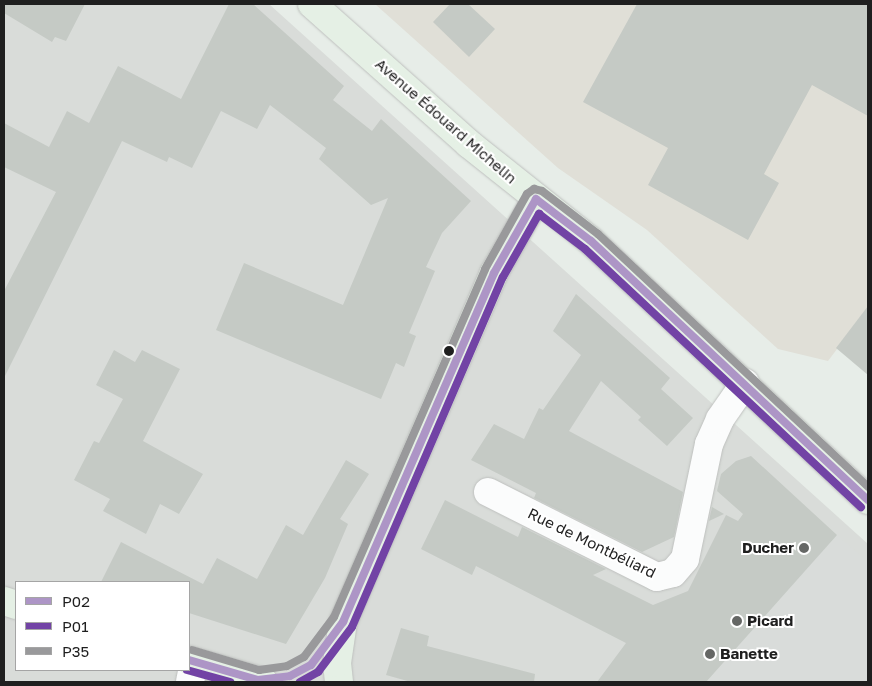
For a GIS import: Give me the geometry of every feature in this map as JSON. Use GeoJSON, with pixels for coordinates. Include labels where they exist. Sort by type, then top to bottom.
{"type":"FeatureCollection","features":[{"type":"Feature","properties":{"kind":"main road","name":"Avenue Édouard Michelin"},"geometry":{"type":"LineString","coordinates":[[312,4],[536,199],[591,241],[868,500]]}},
{"type":"Feature","properties":{"kind":"main road"},"geometry":{"type":"LineString","coordinates":[[339,682],[337,663],[343,622],[494,273],[536,199]]}},
{"type":"Feature","properties":{"kind":"main road"},"geometry":{"type":"LineString","coordinates":[[191,668],[264,682]]}},
{"type":"Feature","properties":{"kind":"street","name":"Rue de Montbéliard"},"geometry":{"type":"LineString","coordinates":[[488,492],[657,577],[673,573],[685,559],[709,444],[720,419],[744,383]]}},
{"type":"Feature","properties":{"kind":"shaded area"},"geometry":{"type":"Polygon","coordinates":[[[4,4],[269,4],[868,544],[868,682],[4,682],[4,4]]]}},
{"type":"Feature","properties":{"kind":"shaded area"},"geometry":{"type":"Polygon","coordinates":[[[375,4],[868,4],[868,308],[828,361],[778,349],[647,230],[558,168],[375,4]]]}},
{"type":"Feature","properties":{"kind":"shaded area"},"geometry":{"type":"Polygon","coordinates":[[[837,535],[868,562],[868,682],[706,682],[837,535]]]}},
{"type":"Feature","properties":{"kind":"building"},"geometry":{"type":"Polygon","coordinates":[[[4,4],[85,4],[66,41],[55,37],[52,42],[4,13],[4,4]]]}},
{"type":"Feature","properties":{"kind":"building"},"geometry":{"type":"Polygon","coordinates":[[[229,4],[253,4],[344,86],[333,100],[372,131],[381,119],[471,201],[442,233],[426,267],[435,271],[409,333],[416,336],[404,367],[396,363],[381,399],[216,330],[244,263],[343,305],[388,198],[371,205],[319,159],[326,148],[270,105],[257,129],[221,111],[192,168],[169,157],[167,162],[122,141],[4,378],[4,291],[56,192],[4,167],[4,123],[49,147],[67,111],[89,123],[118,66],[181,99],[229,4]]]}},
{"type":"Feature","properties":{"kind":"building"},"geometry":{"type":"Polygon","coordinates":[[[450,4],[468,4],[495,29],[469,57],[433,22],[450,4]]]}},
{"type":"Feature","properties":{"kind":"building"},"geometry":{"type":"Polygon","coordinates":[[[637,4],[868,4],[868,116],[812,85],[764,174],[779,183],[748,240],[648,185],[668,148],[583,102],[637,4]]]}},
{"type":"Feature","properties":{"kind":"building"},"geometry":{"type":"Polygon","coordinates":[[[576,294],[670,378],[661,389],[693,418],[667,446],[638,420],[641,417],[601,381],[569,431],[683,492],[674,537],[642,552],[534,498],[536,493],[471,460],[494,424],[524,439],[539,408],[543,410],[581,355],[553,331],[576,294]]]}},
{"type":"Feature","properties":{"kind":"building"},"geometry":{"type":"Polygon","coordinates":[[[868,306],[868,375],[836,348],[868,306]]]}},
{"type":"Feature","properties":{"kind":"building"},"geometry":{"type":"Polygon","coordinates":[[[114,350],[135,362],[142,350],[180,369],[143,441],[203,474],[179,514],[160,504],[146,534],[103,511],[110,499],[74,480],[94,441],[99,443],[123,399],[96,385],[114,350]]]}},
{"type":"Feature","properties":{"kind":"building"},"geometry":{"type":"Polygon","coordinates":[[[751,456],[837,535],[706,682],[597,682],[626,643],[476,566],[472,575],[421,549],[445,500],[518,537],[522,527],[606,569],[593,575],[653,605],[688,591],[726,515],[738,521],[743,514],[717,491],[721,474],[736,461],[751,456]]]}},
{"type":"Feature","properties":{"kind":"building"},"geometry":{"type":"Polygon","coordinates":[[[346,460],[369,474],[340,519],[348,524],[325,578],[286,644],[190,613],[190,581],[102,581],[121,542],[203,584],[217,558],[257,579],[286,525],[303,535],[346,460]]]}},
{"type":"Feature","properties":{"kind":"building"},"geometry":{"type":"Polygon","coordinates":[[[712,507],[724,514],[709,521],[712,507]]]}},
{"type":"Feature","properties":{"kind":"building"},"geometry":{"type":"Polygon","coordinates":[[[401,628],[429,636],[427,646],[535,674],[534,682],[411,682],[386,675],[401,628]]]}},
{"type":"Feature","properties":{"kind":"transit line","name":"P35"},"geometry":{"type":"LineString","coordinates":[[192,650],[259,670],[287,666],[304,657],[334,617],[485,269],[527,194],[534,189],[542,191],[598,234],[868,487]]}},
{"type":"Feature","properties":{"kind":"transit line","name":"P02"},"geometry":{"type":"LineString","coordinates":[[536,199],[591,241],[868,500]]}},
{"type":"Feature","properties":{"kind":"transit line","name":"P02"},"geometry":{"type":"LineString","coordinates":[[190,660],[258,680],[290,676],[311,665],[343,622],[494,273],[536,199]]}},
{"type":"Feature","properties":{"kind":"transit line","name":"P01"},"geometry":{"type":"LineString","coordinates":[[300,682],[318,672],[352,627],[503,277],[539,214],[585,249],[861,507]]}},
{"type":"Feature","properties":{"kind":"transit line","name":"P01"},"geometry":{"type":"LineString","coordinates":[[190,671],[230,682]]}},
{"type":"Feature","properties":{"kind":"place","name":"Ducher"},"geometry":{"type":"Point","coordinates":[804,548]}},
{"type":"Feature","properties":{"kind":"place","name":"Picard"},"geometry":{"type":"Point","coordinates":[737,621]}},
{"type":"Feature","properties":{"kind":"place","name":"Banette"},"geometry":{"type":"Point","coordinates":[710,654]}}]}
